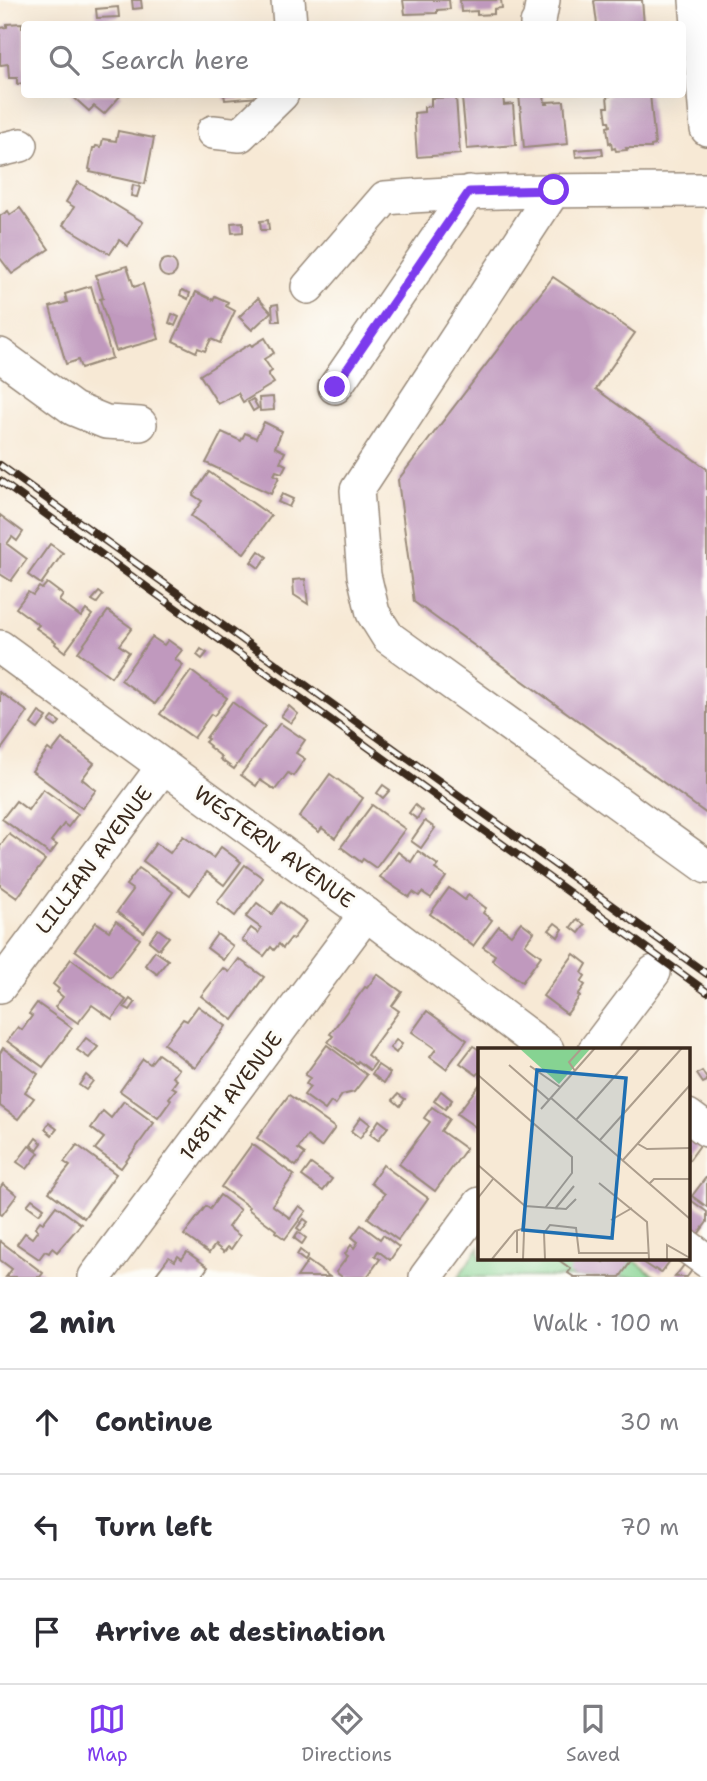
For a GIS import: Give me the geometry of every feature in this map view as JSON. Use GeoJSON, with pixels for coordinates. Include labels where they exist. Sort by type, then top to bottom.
{"type":"FeatureCollection","features":[{"type":"Feature","properties":{"kind":"street"},"geometry":{"type":"LineString","coordinates":[[288,0],[290,21]]}},
{"type":"Feature","properties":{"kind":"street"},"geometry":{"type":"LineString","coordinates":[[700,14],[707,129]]}},
{"type":"Feature","properties":{"kind":"street"},"geometry":{"type":"LineString","coordinates":[[213,132],[240,135],[278,98]]}},
{"type":"Feature","properties":{"kind":"street"},"geometry":{"type":"LineString","coordinates":[[554,190],[357,490],[364,575],[373,613],[388,637],[707,867]]}},
{"type":"Feature","properties":{"kind":"street"},"geometry":{"type":"LineString","coordinates":[[308,287],[385,198],[469,192],[707,190]]}},
{"type":"Feature","properties":{"kind":"street"},"geometry":{"type":"LineString","coordinates":[[335,387],[469,192]]}},
{"type":"Feature","properties":{"kind":"street"},"geometry":{"type":"LineString","coordinates":[[0,355],[74,409],[106,422],[140,424]]}},
{"type":"Feature","properties":{"kind":"street","name":"WESTERN AVENUE"},"geometry":{"type":"LineString","coordinates":[[0,647],[546,1048]]}},
{"type":"Feature","properties":{"kind":"street","name":"LILLIAN AVENUE"},"geometry":{"type":"LineString","coordinates":[[0,986],[163,767]]}},
{"type":"Feature","properties":{"kind":"street","name":"148TH AVENUE"},"geometry":{"type":"LineString","coordinates":[[95,1277],[366,915]]}},
{"type":"Feature","properties":{"kind":"street"},"geometry":{"type":"LineString","coordinates":[[598,1048],[654,972]]}},
{"type":"Feature","properties":{"kind":"street"},"geometry":{"type":"LineString","coordinates":[[690,1117],[707,1130]]}},
{"type":"Feature","properties":{"kind":"street"},"geometry":{"type":"LineString","coordinates":[[426,1277],[478,1208]]}},
{"type":"Feature","properties":{"kind":"street"},"geometry":{"type":"LineString","coordinates":[[690,1248],[707,1261]]}},
{"type":"Feature","properties":{"kind":"green space"},"geometry":{"type":"Polygon","coordinates":[[[478,1248],[478,1260],[634,1260],[656,1277],[458,1277],[478,1248]]]}},
{"type":"Feature","properties":{"kind":"building"},"geometry":{"type":"Polygon","coordinates":[[[132,0],[141,0],[142,8],[133,9],[132,0]]]}},
{"type":"Feature","properties":{"kind":"building"},"geometry":{"type":"Polygon","coordinates":[[[403,0],[449,0],[450,9],[437,10],[437,13],[405,14],[403,0]]]}},
{"type":"Feature","properties":{"kind":"building"},"geometry":{"type":"Polygon","coordinates":[[[460,0],[501,0],[502,8],[494,9],[494,14],[461,12],[460,0]]]}},
{"type":"Feature","properties":{"kind":"building"},"geometry":{"type":"Polygon","coordinates":[[[642,0],[644,21],[597,21],[594,1],[642,0]]]}},
{"type":"Feature","properties":{"kind":"building"},"geometry":{"type":"Polygon","coordinates":[[[118,7],[119,17],[97,18],[96,9],[118,7]]]}},
{"type":"Feature","properties":{"kind":"building"},"geometry":{"type":"Polygon","coordinates":[[[21,23],[21,83],[17,84],[17,78],[9,78],[8,64],[0,65],[0,28],[7,27],[7,24],[21,23]]]}},
{"type":"Feature","properties":{"kind":"building"},"geometry":{"type":"Polygon","coordinates":[[[74,98],[118,98],[104,114],[94,106],[89,111],[74,98]]]}},
{"type":"Feature","properties":{"kind":"building"},"geometry":{"type":"Polygon","coordinates":[[[431,98],[456,98],[460,154],[417,157],[414,113],[424,112],[424,107],[431,106],[431,98]]]}},
{"type":"Feature","properties":{"kind":"building"},"geometry":{"type":"Polygon","coordinates":[[[462,98],[503,98],[504,105],[513,104],[516,145],[467,149],[462,98]]]}},
{"type":"Feature","properties":{"kind":"building"},"geometry":{"type":"Polygon","coordinates":[[[519,98],[544,98],[545,104],[564,101],[568,144],[524,148],[519,98]]]}},
{"type":"Feature","properties":{"kind":"building"},"geometry":{"type":"Polygon","coordinates":[[[607,98],[650,98],[655,145],[651,148],[626,148],[627,150],[616,151],[615,148],[612,149],[605,107],[608,107],[607,98]]]}},
{"type":"Feature","properties":{"kind":"building"},"geometry":{"type":"Polygon","coordinates":[[[118,131],[154,138],[145,184],[90,172],[93,148],[101,147],[103,139],[116,141],[118,131]]]}},
{"type":"Feature","properties":{"kind":"building"},"geometry":{"type":"Polygon","coordinates":[[[602,148],[603,155],[576,157],[575,150],[602,148]]]}},
{"type":"Feature","properties":{"kind":"building"},"geometry":{"type":"Polygon","coordinates":[[[78,182],[143,222],[128,246],[119,240],[110,254],[63,225],[74,207],[66,202],[78,182]]]}},
{"type":"Feature","properties":{"kind":"building"},"geometry":{"type":"Polygon","coordinates":[[[133,185],[140,187],[137,197],[131,196],[133,185]]]}},
{"type":"Feature","properties":{"kind":"building"},"geometry":{"type":"Polygon","coordinates":[[[20,208],[49,249],[12,274],[0,258],[0,216],[8,211],[10,215],[20,208]]]}},
{"type":"Feature","properties":{"kind":"building"},"geometry":{"type":"Polygon","coordinates":[[[268,220],[269,230],[261,230],[260,221],[268,220]]]}},
{"type":"Feature","properties":{"kind":"building"},"geometry":{"type":"Polygon","coordinates":[[[243,222],[243,232],[232,233],[231,223],[243,222]]]}},
{"type":"Feature","properties":{"kind":"building"},"geometry":{"type":"Polygon","coordinates":[[[168,259],[174,262],[177,268],[174,274],[168,277],[162,274],[159,268],[162,262],[168,259]]]}},
{"type":"Feature","properties":{"kind":"building"},"geometry":{"type":"Polygon","coordinates":[[[127,266],[134,287],[143,284],[159,339],[116,351],[100,299],[103,298],[96,275],[127,266]]]}},
{"type":"Feature","properties":{"kind":"building"},"geometry":{"type":"Polygon","coordinates":[[[553,277],[635,333],[596,389],[707,469],[707,814],[414,602],[398,480],[553,277]]]}},
{"type":"Feature","properties":{"kind":"building"},"geometry":{"type":"Polygon","coordinates":[[[91,286],[112,358],[81,368],[78,360],[66,364],[50,307],[67,302],[65,294],[91,286]]]}},
{"type":"Feature","properties":{"kind":"building"},"geometry":{"type":"Polygon","coordinates":[[[182,290],[190,293],[188,299],[180,295],[182,290]]]}},
{"type":"Feature","properties":{"kind":"building"},"geometry":{"type":"Polygon","coordinates":[[[196,292],[213,300],[215,296],[228,302],[226,306],[235,311],[220,343],[211,339],[205,351],[198,348],[196,352],[173,341],[196,292]]]}},
{"type":"Feature","properties":{"kind":"building"},"geometry":{"type":"Polygon","coordinates":[[[258,298],[271,312],[252,330],[239,317],[258,298]]]}},
{"type":"Feature","properties":{"kind":"building"},"geometry":{"type":"Polygon","coordinates":[[[278,304],[280,321],[273,321],[272,305],[278,304]]]}},
{"type":"Feature","properties":{"kind":"building"},"geometry":{"type":"Polygon","coordinates":[[[172,314],[179,317],[175,326],[169,323],[172,314]]]}},
{"type":"Feature","properties":{"kind":"building"},"geometry":{"type":"Polygon","coordinates":[[[265,338],[274,353],[264,359],[272,371],[268,374],[274,383],[243,402],[238,393],[218,404],[200,375],[250,344],[252,346],[265,338]]]}},
{"type":"Feature","properties":{"kind":"building"},"geometry":{"type":"Polygon","coordinates":[[[273,397],[274,410],[260,411],[259,398],[273,397]]]}},
{"type":"Feature","properties":{"kind":"building"},"geometry":{"type":"Polygon","coordinates":[[[253,399],[258,408],[253,411],[248,402],[253,399]]]}},
{"type":"Feature","properties":{"kind":"building"},"geometry":{"type":"Polygon","coordinates":[[[264,422],[282,431],[275,447],[285,452],[280,462],[286,465],[282,473],[276,471],[274,475],[279,477],[271,494],[206,463],[222,432],[241,441],[245,433],[256,438],[264,422]]]}},
{"type":"Feature","properties":{"kind":"building"},"geometry":{"type":"Polygon","coordinates":[[[209,472],[271,516],[244,553],[191,516],[202,501],[193,495],[209,472]]]}},
{"type":"Feature","properties":{"kind":"building"},"geometry":{"type":"Polygon","coordinates":[[[282,494],[293,499],[289,507],[278,502],[282,494]]]}},
{"type":"Feature","properties":{"kind":"building"},"geometry":{"type":"Polygon","coordinates":[[[0,515],[23,532],[17,541],[12,537],[7,544],[27,559],[11,581],[0,574],[0,515]]]}},
{"type":"Feature","properties":{"kind":"building"},"geometry":{"type":"Polygon","coordinates":[[[50,544],[63,553],[41,584],[28,575],[50,544]]]}},
{"type":"Feature","properties":{"kind":"building"},"geometry":{"type":"Polygon","coordinates":[[[259,551],[267,557],[259,568],[251,562],[259,551]]]}},
{"type":"Feature","properties":{"kind":"building"},"geometry":{"type":"Polygon","coordinates":[[[305,579],[308,604],[294,595],[293,580],[305,579]]]}},
{"type":"Feature","properties":{"kind":"building"},"geometry":{"type":"Polygon","coordinates":[[[47,583],[63,595],[59,601],[81,617],[86,610],[92,615],[65,652],[36,628],[39,625],[16,608],[28,592],[33,595],[39,587],[42,589],[47,583]]]}},
{"type":"Feature","properties":{"kind":"building"},"geometry":{"type":"Polygon","coordinates":[[[99,592],[103,595],[97,603],[92,600],[99,592]]]}},
{"type":"Feature","properties":{"kind":"building"},"geometry":{"type":"Polygon","coordinates":[[[108,611],[132,628],[119,645],[129,652],[111,677],[78,652],[108,611]]]}},
{"type":"Feature","properties":{"kind":"building"},"geometry":{"type":"Polygon","coordinates":[[[152,637],[164,645],[168,640],[182,650],[175,659],[183,665],[155,704],[121,680],[152,637]]]}},
{"type":"Feature","properties":{"kind":"building"},"geometry":{"type":"Polygon","coordinates":[[[201,649],[207,653],[202,659],[197,655],[201,649]]]}},
{"type":"Feature","properties":{"kind":"building"},"geometry":{"type":"Polygon","coordinates":[[[191,671],[227,698],[214,716],[211,714],[194,738],[160,714],[191,671]]]}},
{"type":"Feature","properties":{"kind":"building"},"geometry":{"type":"Polygon","coordinates":[[[0,692],[28,712],[0,751],[0,692]]]}},
{"type":"Feature","properties":{"kind":"building"},"geometry":{"type":"Polygon","coordinates":[[[232,702],[265,726],[234,769],[220,759],[222,757],[205,742],[232,702]]]}},
{"type":"Feature","properties":{"kind":"building"},"geometry":{"type":"Polygon","coordinates":[[[289,706],[298,714],[291,723],[281,716],[289,706]]]}},
{"type":"Feature","properties":{"kind":"building"},"geometry":{"type":"Polygon","coordinates":[[[39,712],[47,717],[38,729],[31,724],[39,712]]]}},
{"type":"Feature","properties":{"kind":"building"},"geometry":{"type":"Polygon","coordinates":[[[53,717],[60,722],[56,727],[49,722],[53,717]]]}},
{"type":"Feature","properties":{"kind":"building"},"geometry":{"type":"Polygon","coordinates":[[[280,723],[305,740],[296,753],[305,759],[293,776],[288,773],[275,790],[260,780],[256,786],[241,775],[280,723]]]}},
{"type":"Feature","properties":{"kind":"building"},"geometry":{"type":"Polygon","coordinates":[[[62,739],[94,763],[82,779],[96,790],[82,808],[32,771],[48,749],[52,752],[62,739]]]}},
{"type":"Feature","properties":{"kind":"building"},"geometry":{"type":"Polygon","coordinates":[[[330,774],[363,798],[335,838],[322,828],[319,832],[299,817],[330,774]]]}},
{"type":"Feature","properties":{"kind":"building"},"geometry":{"type":"Polygon","coordinates":[[[383,785],[390,790],[383,798],[377,793],[383,785]]]}},
{"type":"Feature","properties":{"kind":"building"},"geometry":{"type":"Polygon","coordinates":[[[43,789],[78,814],[68,827],[64,824],[51,841],[57,845],[50,854],[2,819],[16,801],[28,810],[43,789]]]}},
{"type":"Feature","properties":{"kind":"building"},"geometry":{"type":"Polygon","coordinates":[[[372,805],[405,829],[376,868],[363,859],[361,862],[341,847],[372,805]]]}},
{"type":"Feature","properties":{"kind":"building"},"geometry":{"type":"Polygon","coordinates":[[[415,805],[422,811],[417,819],[409,813],[415,805]]]}},
{"type":"Feature","properties":{"kind":"building"},"geometry":{"type":"Polygon","coordinates":[[[425,821],[435,828],[421,848],[411,841],[425,821]]]}},
{"type":"Feature","properties":{"kind":"building"},"geometry":{"type":"Polygon","coordinates":[[[9,834],[45,860],[17,898],[0,886],[0,846],[9,834]]]}},
{"type":"Feature","properties":{"kind":"building"},"geometry":{"type":"Polygon","coordinates":[[[183,836],[213,858],[221,847],[241,862],[224,885],[207,872],[190,895],[143,861],[156,843],[170,853],[183,836]]]}},
{"type":"Feature","properties":{"kind":"building"},"geometry":{"type":"Polygon","coordinates":[[[418,851],[438,865],[435,869],[446,877],[431,898],[422,892],[419,896],[413,892],[409,897],[380,877],[398,852],[411,862],[418,851]]]}},
{"type":"Feature","properties":{"kind":"building"},"geometry":{"type":"Polygon","coordinates":[[[245,865],[263,878],[235,916],[217,902],[245,865]]]}},
{"type":"Feature","properties":{"kind":"building"},"geometry":{"type":"Polygon","coordinates":[[[139,868],[173,892],[144,932],[117,912],[133,890],[126,885],[139,868]]]}},
{"type":"Feature","properties":{"kind":"building"},"geometry":{"type":"Polygon","coordinates":[[[449,888],[465,900],[468,895],[486,908],[483,913],[492,920],[473,946],[430,914],[449,888]]]}},
{"type":"Feature","properties":{"kind":"building"},"geometry":{"type":"Polygon","coordinates":[[[281,902],[306,921],[283,948],[279,944],[274,950],[271,947],[264,956],[242,940],[251,928],[258,933],[261,928],[246,917],[257,903],[272,914],[281,902]]]}},
{"type":"Feature","properties":{"kind":"building"},"geometry":{"type":"Polygon","coordinates":[[[577,919],[585,925],[579,933],[571,927],[577,919]]]}},
{"type":"Feature","properties":{"kind":"building"},"geometry":{"type":"Polygon","coordinates":[[[116,921],[140,939],[111,977],[75,950],[96,922],[109,931],[116,921]]]}},
{"type":"Feature","properties":{"kind":"building"},"geometry":{"type":"Polygon","coordinates":[[[521,922],[534,932],[525,944],[541,956],[522,982],[492,960],[495,955],[483,947],[499,926],[511,935],[521,922]]]}},
{"type":"Feature","properties":{"kind":"building"},"geometry":{"type":"Polygon","coordinates":[[[555,923],[563,929],[558,937],[549,930],[555,923]]]}},
{"type":"Feature","properties":{"kind":"building"},"geometry":{"type":"Polygon","coordinates":[[[158,929],[169,937],[159,949],[149,941],[158,929]]]}},
{"type":"Feature","properties":{"kind":"building"},"geometry":{"type":"Polygon","coordinates":[[[217,934],[233,946],[223,960],[207,948],[217,934]]]}},
{"type":"Feature","properties":{"kind":"building"},"geometry":{"type":"Polygon","coordinates":[[[155,951],[168,960],[157,974],[145,965],[155,951]]]}},
{"type":"Feature","properties":{"kind":"building"},"geometry":{"type":"Polygon","coordinates":[[[574,954],[587,964],[581,982],[585,985],[567,1014],[543,996],[574,954]]]}},
{"type":"Feature","properties":{"kind":"building"},"geometry":{"type":"Polygon","coordinates":[[[71,959],[126,1000],[112,1019],[92,1005],[78,1023],[55,1007],[63,997],[53,984],[71,959]]]}},
{"type":"Feature","properties":{"kind":"building"},"geometry":{"type":"Polygon","coordinates":[[[239,959],[264,977],[233,1020],[201,996],[223,968],[229,972],[239,959]]]}},
{"type":"Feature","properties":{"kind":"building"},"geometry":{"type":"Polygon","coordinates":[[[377,974],[402,992],[392,1006],[399,1011],[367,1055],[376,1062],[370,1070],[328,1042],[333,1036],[330,1034],[377,974]]]}},
{"type":"Feature","properties":{"kind":"building"},"geometry":{"type":"Polygon","coordinates":[[[130,999],[135,1003],[130,1010],[124,1007],[130,999]]]}},
{"type":"Feature","properties":{"kind":"building"},"geometry":{"type":"Polygon","coordinates":[[[37,1003],[72,1028],[43,1067],[7,1041],[18,1027],[22,1030],[37,1003]]]}},
{"type":"Feature","properties":{"kind":"building"},"geometry":{"type":"Polygon","coordinates":[[[198,1006],[226,1026],[195,1068],[164,1044],[183,1019],[187,1021],[198,1006]]]}},
{"type":"Feature","properties":{"kind":"building"},"geometry":{"type":"Polygon","coordinates":[[[427,1011],[467,1040],[446,1069],[430,1057],[436,1049],[412,1032],[427,1011]]]}},
{"type":"Feature","properties":{"kind":"building"},"geometry":{"type":"Polygon","coordinates":[[[86,1038],[98,1047],[89,1058],[77,1050],[86,1038]]]}},
{"type":"Feature","properties":{"kind":"building"},"geometry":{"type":"Polygon","coordinates":[[[396,1040],[402,1044],[396,1053],[390,1048],[396,1040]]]}},
{"type":"Feature","properties":{"kind":"building"},"geometry":{"type":"Polygon","coordinates":[[[327,1045],[367,1075],[354,1092],[342,1095],[335,1105],[331,1102],[325,1110],[304,1095],[310,1087],[306,1084],[310,1078],[305,1075],[327,1045]]]}},
{"type":"Feature","properties":{"kind":"building"},"geometry":{"type":"Polygon","coordinates":[[[473,1046],[478,1049],[477,1075],[460,1063],[473,1046]]]}},
{"type":"Feature","properties":{"kind":"building"},"geometry":{"type":"Polygon","coordinates":[[[3,1048],[38,1074],[25,1092],[34,1098],[18,1119],[0,1106],[0,1053],[3,1048]]]}},
{"type":"Feature","properties":{"kind":"building"},"geometry":{"type":"Polygon","coordinates":[[[158,1054],[179,1069],[173,1077],[177,1080],[172,1087],[176,1089],[158,1118],[120,1091],[143,1059],[150,1064],[158,1054]]]}},
{"type":"Feature","properties":{"kind":"building"},"geometry":{"type":"Polygon","coordinates":[[[378,1065],[390,1073],[384,1083],[372,1074],[378,1065]]]}},
{"type":"Feature","properties":{"kind":"building"},"geometry":{"type":"Polygon","coordinates":[[[702,1071],[707,1079],[703,1083],[697,1074],[702,1071]]]}},
{"type":"Feature","properties":{"kind":"building"},"geometry":{"type":"Polygon","coordinates":[[[86,1075],[93,1081],[86,1090],[79,1085],[86,1075]]]}},
{"type":"Feature","properties":{"kind":"building"},"geometry":{"type":"Polygon","coordinates":[[[478,1087],[478,1129],[457,1114],[478,1087]]]}},
{"type":"Feature","properties":{"kind":"building"},"geometry":{"type":"Polygon","coordinates":[[[441,1091],[452,1100],[445,1109],[434,1101],[441,1091]]]}},
{"type":"Feature","properties":{"kind":"building"},"geometry":{"type":"Polygon","coordinates":[[[398,1094],[405,1099],[400,1106],[393,1100],[398,1094]]]}},
{"type":"Feature","properties":{"kind":"building"},"geometry":{"type":"Polygon","coordinates":[[[289,1095],[335,1128],[321,1147],[307,1136],[298,1149],[305,1154],[296,1166],[257,1138],[289,1095]]]}},
{"type":"Feature","properties":{"kind":"building"},"geometry":{"type":"Polygon","coordinates":[[[124,1101],[154,1123],[121,1168],[95,1149],[104,1138],[91,1128],[103,1111],[111,1118],[124,1101]]]}},
{"type":"Feature","properties":{"kind":"building"},"geometry":{"type":"Polygon","coordinates":[[[432,1107],[449,1119],[441,1131],[466,1149],[435,1191],[399,1164],[430,1122],[424,1118],[432,1107]]]}},
{"type":"Feature","properties":{"kind":"building"},"geometry":{"type":"Polygon","coordinates":[[[361,1117],[370,1124],[360,1138],[351,1131],[361,1117]]]}},
{"type":"Feature","properties":{"kind":"building"},"geometry":{"type":"Polygon","coordinates":[[[379,1120],[388,1127],[378,1140],[370,1134],[379,1120]]]}},
{"type":"Feature","properties":{"kind":"building"},"geometry":{"type":"Polygon","coordinates":[[[49,1123],[57,1129],[52,1135],[45,1129],[49,1123]]]}},
{"type":"Feature","properties":{"kind":"building"},"geometry":{"type":"Polygon","coordinates":[[[690,1131],[703,1141],[690,1159],[690,1131]]]}},
{"type":"Feature","properties":{"kind":"building"},"geometry":{"type":"Polygon","coordinates":[[[36,1138],[42,1143],[37,1150],[31,1145],[36,1138]]]}},
{"type":"Feature","properties":{"kind":"building"},"geometry":{"type":"Polygon","coordinates":[[[252,1144],[294,1175],[272,1205],[290,1218],[299,1206],[306,1211],[285,1239],[248,1209],[249,1207],[221,1187],[252,1144]]]}},
{"type":"Feature","properties":{"kind":"building"},"geometry":{"type":"Polygon","coordinates":[[[77,1145],[116,1174],[84,1218],[49,1192],[70,1166],[64,1162],[77,1145]]]}},
{"type":"Feature","properties":{"kind":"building"},"geometry":{"type":"Polygon","coordinates":[[[29,1146],[39,1153],[27,1169],[17,1162],[29,1146]]]}},
{"type":"Feature","properties":{"kind":"building"},"geometry":{"type":"Polygon","coordinates":[[[311,1164],[332,1179],[323,1191],[302,1176],[311,1164]]]}},
{"type":"Feature","properties":{"kind":"building"},"geometry":{"type":"Polygon","coordinates":[[[383,1165],[428,1198],[398,1240],[368,1218],[385,1194],[371,1183],[383,1165]]]}},
{"type":"Feature","properties":{"kind":"building"},"geometry":{"type":"Polygon","coordinates":[[[707,1176],[707,1207],[692,1196],[707,1176]]]}},
{"type":"Feature","properties":{"kind":"building"},"geometry":{"type":"Polygon","coordinates":[[[3,1184],[17,1195],[2,1215],[0,1188],[3,1184]]]}},
{"type":"Feature","properties":{"kind":"building"},"geometry":{"type":"Polygon","coordinates":[[[220,1195],[240,1210],[228,1227],[240,1236],[231,1249],[228,1247],[224,1252],[215,1245],[209,1253],[184,1235],[206,1206],[210,1209],[220,1195]]]}},
{"type":"Feature","properties":{"kind":"building"},"geometry":{"type":"Polygon","coordinates":[[[32,1199],[44,1208],[39,1214],[27,1205],[32,1199]]]}},
{"type":"Feature","properties":{"kind":"building"},"geometry":{"type":"Polygon","coordinates":[[[690,1199],[707,1212],[707,1222],[696,1237],[690,1232],[690,1199]]]}},
{"type":"Feature","properties":{"kind":"building"},"geometry":{"type":"Polygon","coordinates":[[[56,1206],[81,1224],[57,1252],[52,1248],[49,1253],[45,1251],[39,1259],[17,1244],[25,1233],[32,1238],[40,1221],[43,1223],[56,1206]]]}},
{"type":"Feature","properties":{"kind":"building"},"geometry":{"type":"Polygon","coordinates":[[[304,1219],[308,1222],[301,1231],[297,1228],[304,1219]]]}},
{"type":"Feature","properties":{"kind":"building"},"geometry":{"type":"Polygon","coordinates":[[[361,1225],[380,1239],[383,1235],[399,1247],[390,1260],[378,1251],[375,1256],[380,1259],[367,1277],[342,1277],[336,1272],[348,1256],[345,1254],[351,1245],[354,1248],[358,1242],[352,1237],[361,1225]]]}},
{"type":"Feature","properties":{"kind":"building"},"geometry":{"type":"Polygon","coordinates":[[[298,1232],[306,1238],[302,1244],[294,1238],[298,1232]]]}},
{"type":"Feature","properties":{"kind":"building"},"geometry":{"type":"Polygon","coordinates":[[[0,1241],[43,1273],[40,1277],[6,1277],[12,1269],[0,1260],[0,1241]]]}},
{"type":"Feature","properties":{"kind":"building"},"geometry":{"type":"Polygon","coordinates":[[[300,1250],[308,1256],[305,1261],[297,1255],[300,1250]]]}},
{"type":"Feature","properties":{"kind":"building"},"geometry":{"type":"Polygon","coordinates":[[[187,1252],[208,1267],[201,1277],[154,1277],[169,1257],[175,1261],[178,1256],[182,1259],[187,1252]]]}},
{"type":"Feature","properties":{"kind":"building"},"geometry":{"type":"Polygon","coordinates":[[[559,1260],[632,1260],[620,1277],[574,1277],[568,1273],[571,1269],[559,1260]]]}},
{"type":"Feature","properties":{"kind":"building"},"geometry":{"type":"Polygon","coordinates":[[[639,1260],[671,1260],[661,1273],[639,1260]]]}},
{"type":"Feature","properties":{"kind":"building"},"geometry":{"type":"Polygon","coordinates":[[[308,1261],[330,1277],[297,1277],[308,1261]]]}},
{"type":"Feature","properties":{"kind":"building"},"geometry":{"type":"Polygon","coordinates":[[[684,1265],[692,1270],[687,1277],[675,1277],[684,1265]]]}},
{"type":"Feature","properties":{"kind":"railway"},"geometry":{"type":"LineString","coordinates":[[0,465],[707,974]]}},
{"type":"Feature","properties":{"kind":"railway"},"geometry":{"type":"LineString","coordinates":[[0,481],[707,992]]}},
{"type":"Feature","properties":{"kind":"route"},"geometry":{"type":"LineString","coordinates":[[335,387],[469,192],[554,190]]}}]}
